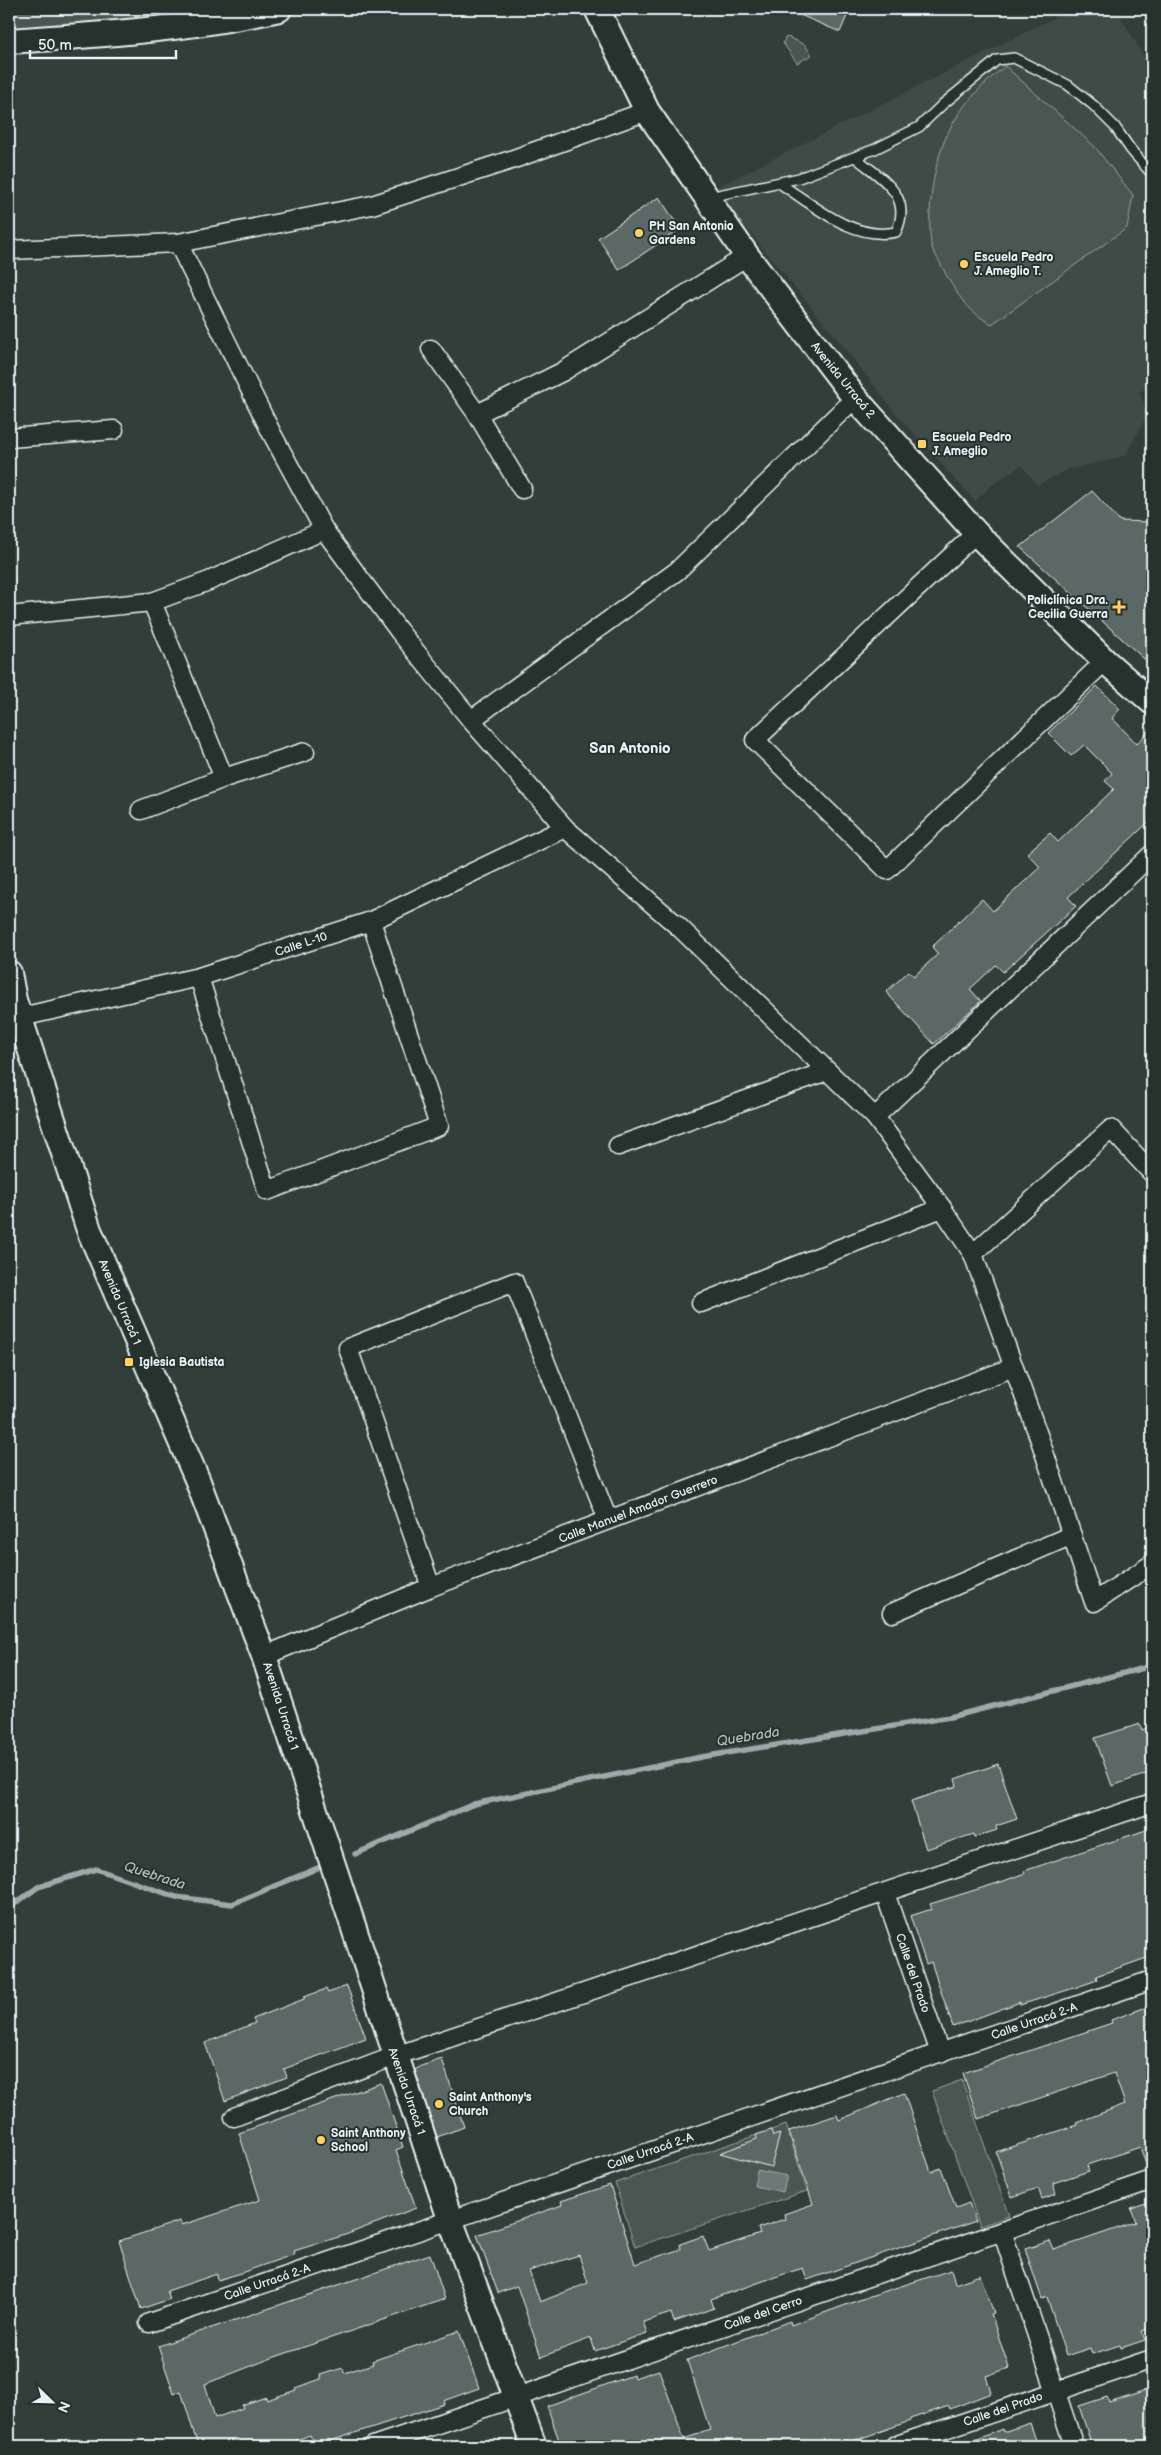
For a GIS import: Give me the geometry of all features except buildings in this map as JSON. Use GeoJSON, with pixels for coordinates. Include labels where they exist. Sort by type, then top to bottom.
{"type":"FeatureCollection","features":[{"type":"Feature","properties":{"kind":"street"},"geometry":{"type":"LineString","coordinates":[[9,41],[118,34],[234,14],[279,9]]}},
{"type":"Feature","properties":{"kind":"street","name":"Avenida Urracá 2"},"geometry":{"type":"LineString","coordinates":[[597,9],[647,111],[747,256],[855,398],[976,532],[1104,661],[1152,702]]}},
{"type":"Feature","properties":{"kind":"street"},"geometry":{"type":"LineString","coordinates":[[9,250],[178,244],[372,205],[511,160],[647,111]]}},
{"type":"Feature","properties":{"kind":"street"},"geometry":{"type":"LineString","coordinates":[[178,244],[272,434],[324,530],[399,631],[471,720],[565,828],[679,927],[875,1117],[942,1208],[973,1254],[1014,1367],[1094,1602],[1152,1564]]}},
{"type":"Feature","properties":{"kind":"street"},"geometry":{"type":"LineString","coordinates":[[477,414],[562,372],[747,256]]}},
{"type":"Feature","properties":{"kind":"street"},"geometry":{"type":"LineString","coordinates":[[431,349],[477,414],[522,489]]}},
{"type":"Feature","properties":{"kind":"street"},"geometry":{"type":"LineString","coordinates":[[471,720],[677,571],[855,398]]}},
{"type":"Feature","properties":{"kind":"street"},"geometry":{"type":"LineString","coordinates":[[9,438],[114,430]]}},
{"type":"Feature","properties":{"kind":"street"},"geometry":{"type":"LineString","coordinates":[[9,616],[152,602],[209,581],[324,530]]}},
{"type":"Feature","properties":{"kind":"street"},"geometry":{"type":"LineString","coordinates":[[976,532],[755,740],[887,870],[1104,661]]}},
{"type":"Feature","properties":{"kind":"street"},"geometry":{"type":"LineString","coordinates":[[152,602],[224,778]]}},
{"type":"Feature","properties":{"kind":"street"},"geometry":{"type":"LineString","coordinates":[[141,810],[224,778],[305,752]]}},
{"type":"Feature","properties":{"kind":"street","name":"Calle L-10"},"geometry":{"type":"LineString","coordinates":[[21,1017],[199,977],[371,920],[565,828]]}},
{"type":"Feature","properties":{"kind":"street"},"geometry":{"type":"LineString","coordinates":[[875,1117],[1152,854]]}},
{"type":"Feature","properties":{"kind":"street"},"geometry":{"type":"LineString","coordinates":[[199,977],[267,1191],[440,1126],[371,920]]}},
{"type":"Feature","properties":{"kind":"street","name":"Avenida Urracá 1"},"geometry":{"type":"LineString","coordinates":[[9,974],[14,1000],[89,1230],[197,1480],[264,1656],[450,2219],[534,2446]]}},
{"type":"Feature","properties":{"kind":"street"},"geometry":{"type":"LineString","coordinates":[[618,1146],[827,1071]]}},
{"type":"Feature","properties":{"kind":"street"},"geometry":{"type":"LineString","coordinates":[[973,1254],[1111,1129],[1152,1173]]}},
{"type":"Feature","properties":{"kind":"street"},"geometry":{"type":"LineString","coordinates":[[701,1303],[942,1208]]}},
{"type":"Feature","properties":{"kind":"street"},"geometry":{"type":"LineString","coordinates":[[431,1587],[348,1348],[514,1282],[608,1520]]}},
{"type":"Feature","properties":{"kind":"street","name":"Calle Manuel Amador Guerrero"},"geometry":{"type":"LineString","coordinates":[[264,1656],[431,1587],[1014,1367]]}},
{"type":"Feature","properties":{"kind":"street"},"geometry":{"type":"LineString","coordinates":[[892,1613],[1072,1534]]}},
{"type":"Feature","properties":{"kind":"street"},"geometry":{"type":"LineString","coordinates":[[234,2117],[395,2056],[1152,1803]]}},
{"type":"Feature","properties":{"kind":"street","name":"Calle del Prado"},"geometry":{"type":"LineString","coordinates":[[885,1893],[940,2053]]}},
{"type":"Feature","properties":{"kind":"street","name":"Calle Urracá 2-A"},"geometry":{"type":"LineString","coordinates":[[149,2323],[1152,1980]]}},
{"type":"Feature","properties":{"kind":"street","name":"Calle del Cerro"},"geometry":{"type":"LineString","coordinates":[[373,2446],[1152,2180]]}},
{"type":"Feature","properties":{"kind":"street","name":"Calle del Prado"},"geometry":{"type":"LineString","coordinates":[[1002,2230],[1074,2446]]}},
{"type":"Feature","properties":{"kind":"street","name":"Calle del Prado"},"geometry":{"type":"LineString","coordinates":[[894,2446],[1152,2359]]}},
{"type":"Feature","properties":{"kind":"lane"},"geometry":{"type":"LineString","coordinates":[[706,198],[799,178],[855,157],[919,127],[943,104],[997,60],[1014,58],[1068,85],[1093,105],[1115,127],[1131,150],[1152,174]]}},
{"type":"Feature","properties":{"kind":"lane"},"geometry":{"type":"LineString","coordinates":[[779,183],[846,226],[880,235],[896,232],[902,221],[902,206],[893,189],[855,157]]}},
{"type":"Feature","properties":{"kind":"shaded area"},"geometry":{"type":"Polygon","coordinates":[[[85,9],[225,9],[170,19],[9,29],[9,12],[85,9]]]}},
{"type":"Feature","properties":{"kind":"shaded area","name":"Escuela Pedro J. Ameglio T."},"geometry":{"type":"Polygon","coordinates":[[[1072,9],[1116,9],[1152,70],[1152,383],[1139,393],[1148,414],[1126,455],[1069,469],[1037,485],[1021,465],[991,486],[975,501],[898,416],[741,222],[717,187],[1072,9]]]}},
{"type":"Feature","properties":{"kind":"shaded area"},"geometry":{"type":"Polygon","coordinates":[[[788,37],[805,45],[812,55],[797,63],[783,43],[785,38],[788,37]]]}},
{"type":"Feature","properties":{"kind":"shaded area"},"geometry":{"type":"Polygon","coordinates":[[[1005,66],[1094,146],[1133,195],[1127,228],[992,324],[968,306],[951,283],[932,247],[930,217],[932,188],[938,160],[947,135],[958,115],[972,97],[1005,66]]]}},
{"type":"Feature","properties":{"kind":"shaded area"},"geometry":{"type":"Polygon","coordinates":[[[962,2080],[1009,2216],[980,2226],[932,2091],[962,2080]]]}},
{"type":"Feature","properties":{"kind":"shaded area"},"geometry":{"type":"Polygon","coordinates":[[[786,2125],[807,2191],[635,2247],[615,2183],[786,2125]]]}},
{"type":"Feature","properties":{"kind":"shaded area"},"geometry":{"type":"Polygon","coordinates":[[[757,2170],[787,2176],[783,2192],[754,2186],[757,2170]]]}},
{"type":"Feature","properties":{"kind":"waterway","name":"Quebrada"},"geometry":{"type":"LineString","coordinates":[[355,1854],[474,1804],[701,1757],[950,1717],[1152,1666]]}},
{"type":"Feature","properties":{"kind":"waterway","name":"Quebrada"},"geometry":{"type":"LineString","coordinates":[[9,1908],[38,1887],[96,1869],[176,1897],[232,1904],[325,1865]]}},
{"type":"Feature","properties":{"kind":"place","name":"PH San Antonio Gardens"},"geometry":{"type":"Point","coordinates":[639,233]}},
{"type":"Feature","properties":{"kind":"place","name":"Escuela Pedro J. Ameglio T."},"geometry":{"type":"Point","coordinates":[964,264]}},
{"type":"Feature","properties":{"kind":"place","name":"Escuela Pedro J. Ameglio"},"geometry":{"type":"Point","coordinates":[922,444]}},
{"type":"Feature","properties":{"kind":"place","name":"Policlínica Dra. Cecilia Guerra"},"geometry":{"type":"Point","coordinates":[1119,607]}},
{"type":"Feature","properties":{"kind":"place","name":"Iglesia Bautista"},"geometry":{"type":"Point","coordinates":[129,1362]}},
{"type":"Feature","properties":{"kind":"place","name":"Saint Anthony's Church"},"geometry":{"type":"Point","coordinates":[439,2104]}},
{"type":"Feature","properties":{"kind":"place","name":"Saint Anthony School"},"geometry":{"type":"Point","coordinates":[321,2140]}},
{"type":"Feature","properties":{"kind":"district","name":"San Antonio"},"geometry":{"type":"Point","coordinates":[630,748]}}]}
